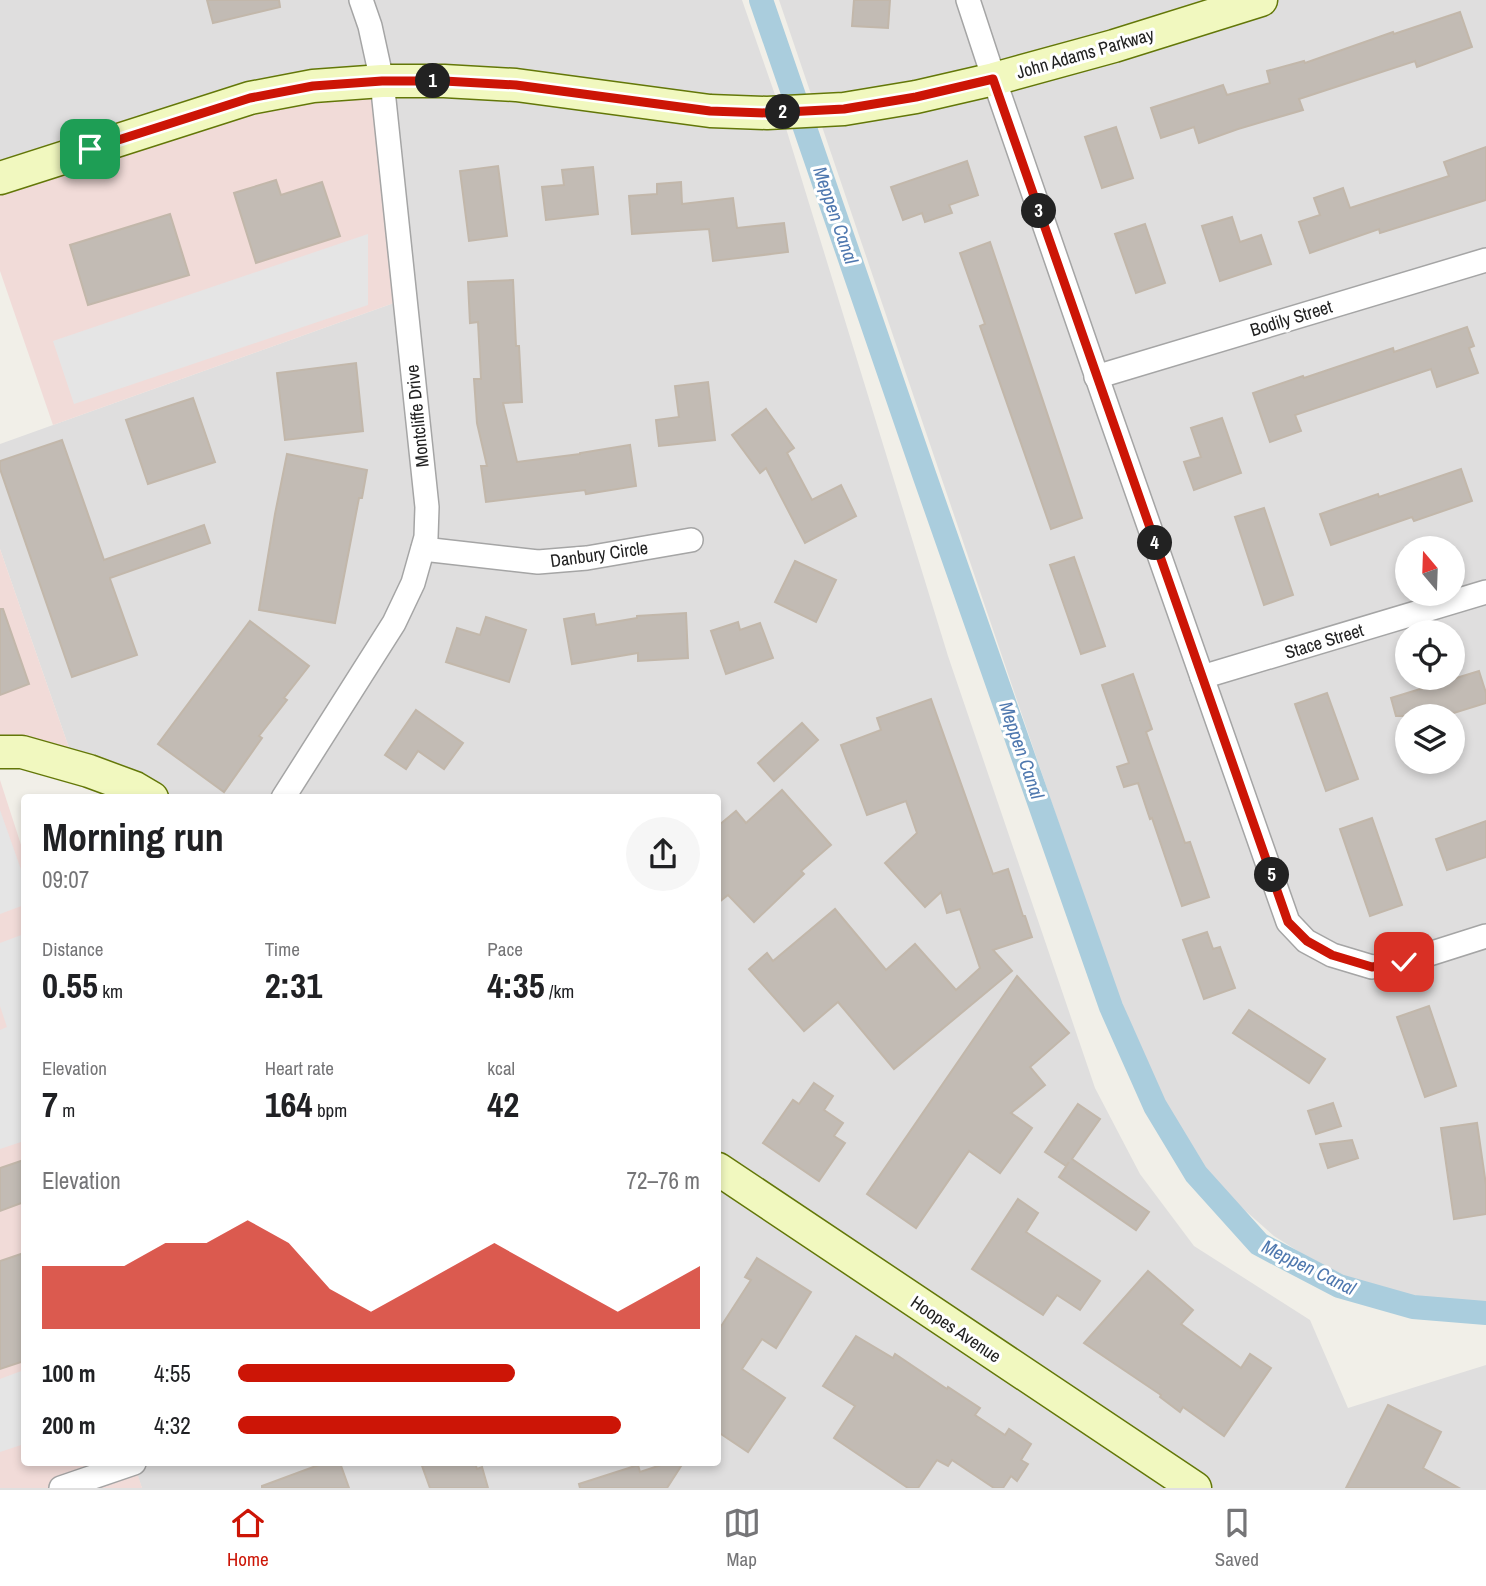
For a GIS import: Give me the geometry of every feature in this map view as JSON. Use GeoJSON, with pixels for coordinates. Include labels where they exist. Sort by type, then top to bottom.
{"type":"FeatureCollection","features":[{"type":"Feature","properties":{"kind":"street","name":"Montcliffe Drive"},"geometry":{"type":"LineString","coordinates":[[287,794],[394,623],[413,583],[426,537],[427,507],[382,81],[370,26],[360,0]]}},
{"type":"Feature","properties":{"kind":"street"},"geometry":{"type":"LineString","coordinates":[[968,0],[993,79],[1288,922],[1307,941],[1332,955],[1372,967],[1404,962],[1486,936]]}},
{"type":"Feature","properties":{"kind":"street","name":"John Adams Parkway"},"geometry":{"type":"LineString","coordinates":[[0,178],[250,98],[313,86],[382,81],[444,81],[516,85],[710,111],[844,109],[916,97],[993,79],[1114,46],[1261,0]]}},
{"type":"Feature","properties":{"kind":"street","name":"Bodily Street"},"geometry":{"type":"LineString","coordinates":[[1097,377],[1486,260]]}},
{"type":"Feature","properties":{"kind":"street","name":"Danbury Circle"},"geometry":{"type":"LineString","coordinates":[[423,548],[538,562],[587,558],[691,540]]}},
{"type":"Feature","properties":{"kind":"street","name":"Stace Street"},"geometry":{"type":"LineString","coordinates":[[1202,677],[1486,592]]}},
{"type":"Feature","properties":{"kind":"street"},"geometry":{"type":"LineString","coordinates":[[0,752],[22,752],[89,771],[145,794]]}},
{"type":"Feature","properties":{"kind":"street","name":"Hoopes Avenue"},"geometry":{"type":"LineString","coordinates":[[721,1171],[1195,1488]]}},
{"type":"Feature","properties":{"kind":"street"},"geometry":{"type":"LineString","coordinates":[[61,1488],[125,1466]]}},
{"type":"Feature","properties":{"kind":"shaded area"},"geometry":{"type":"Polygon","coordinates":[[[0,0],[742,0],[781,112],[948,656],[1095,1088],[1140,1174],[1194,1246],[1310,1320],[1348,1408],[1486,1365],[1486,1488],[142,1488],[134,1466],[721,1466],[721,794],[142,794],[76,768],[0,549],[0,444],[405,299],[0,178],[0,0]]]}},
{"type":"Feature","properties":{"kind":"shaded area"},"geometry":{"type":"Polygon","coordinates":[[[779,0],[1486,0],[1486,1303],[1411,1298],[1336,1275],[1274,1236],[1214,1183],[1166,1104],[1125,1018],[779,0]]]}},
{"type":"Feature","properties":{"kind":"shaded area"},"geometry":{"type":"Polygon","coordinates":[[[382,81],[405,299],[53,425],[0,271],[0,178],[250,98],[382,81]]]}},
{"type":"Feature","properties":{"kind":"shaded area"},"geometry":{"type":"Polygon","coordinates":[[[368,234],[368,305],[74,404],[53,341],[368,234]]]}},
{"type":"Feature","properties":{"kind":"shaded area"},"geometry":{"type":"Polygon","coordinates":[[[0,549],[76,768],[0,752],[0,549]]]}},
{"type":"Feature","properties":{"kind":"shaded area"},"geometry":{"type":"Polygon","coordinates":[[[0,780],[21,845],[21,1466],[135,1466],[142,1488],[0,1488],[0,780]]]}},
{"type":"Feature","properties":{"kind":"shaded area"},"geometry":{"type":"Polygon","coordinates":[[[0,810],[21,870],[21,906],[0,914],[0,810]]]}},
{"type":"Feature","properties":{"kind":"shaded area"},"geometry":{"type":"Polygon","coordinates":[[[21,935],[21,1142],[0,1149],[0,1030],[7,1027],[0,1006],[0,943],[21,935]]]}},
{"type":"Feature","properties":{"kind":"shaded area"},"geometry":{"type":"Polygon","coordinates":[[[21,1371],[21,1445],[0,1452],[0,1379],[21,1371]]]}},
{"type":"Feature","properties":{"kind":"building"},"geometry":{"type":"Polygon","coordinates":[[[207,0],[279,0],[280,7],[213,23],[207,0]]]}},
{"type":"Feature","properties":{"kind":"building"},"geometry":{"type":"Polygon","coordinates":[[[854,0],[890,0],[888,28],[852,26],[854,0]]]}},
{"type":"Feature","properties":{"kind":"building"},"geometry":{"type":"Polygon","coordinates":[[[1460,12],[1472,47],[1417,67],[1415,61],[1299,99],[1303,110],[1199,143],[1194,127],[1161,138],[1151,108],[1223,85],[1227,95],[1270,83],[1267,71],[1304,61],[1305,63],[1460,12]]]}},
{"type":"Feature","properties":{"kind":"building"},"geometry":{"type":"Polygon","coordinates":[[[1116,127],[1133,178],[1102,188],[1085,137],[1116,127]]]}},
{"type":"Feature","properties":{"kind":"building"},"geometry":{"type":"Polygon","coordinates":[[[1486,147],[1486,200],[1380,233],[1379,229],[1310,253],[1299,222],[1320,215],[1314,198],[1343,188],[1350,208],[1449,176],[1444,162],[1486,147]]]}},
{"type":"Feature","properties":{"kind":"building"},"geometry":{"type":"Polygon","coordinates":[[[967,161],[978,195],[949,205],[952,213],[925,222],[922,213],[903,220],[891,187],[967,161]]]}},
{"type":"Feature","properties":{"kind":"building"},"geometry":{"type":"Polygon","coordinates":[[[498,166],[507,236],[469,241],[460,171],[498,166]]]}},
{"type":"Feature","properties":{"kind":"building"},"geometry":{"type":"Polygon","coordinates":[[[593,167],[598,214],[546,220],[542,187],[564,185],[562,170],[593,167]]]}},
{"type":"Feature","properties":{"kind":"building"},"geometry":{"type":"Polygon","coordinates":[[[276,180],[281,195],[322,182],[340,236],[256,263],[234,193],[276,180]]]}},
{"type":"Feature","properties":{"kind":"building"},"geometry":{"type":"Polygon","coordinates":[[[681,182],[682,204],[733,198],[737,228],[784,223],[788,252],[713,261],[709,229],[632,234],[629,196],[657,194],[657,184],[681,182]]]}},
{"type":"Feature","properties":{"kind":"building"},"geometry":{"type":"Polygon","coordinates":[[[170,214],[189,275],[88,305],[70,245],[170,214]]]}},
{"type":"Feature","properties":{"kind":"building"},"geometry":{"type":"Polygon","coordinates":[[[1232,217],[1240,242],[1261,235],[1271,264],[1220,281],[1202,226],[1232,217]]]}},
{"type":"Feature","properties":{"kind":"building"},"geometry":{"type":"Polygon","coordinates":[[[1145,224],[1165,283],[1136,293],[1115,234],[1145,224]]]}},
{"type":"Feature","properties":{"kind":"building"},"geometry":{"type":"Polygon","coordinates":[[[990,242],[1082,518],[1051,529],[980,326],[985,324],[960,253],[990,242]]]}},
{"type":"Feature","properties":{"kind":"building"},"geometry":{"type":"Polygon","coordinates":[[[513,280],[522,402],[503,403],[517,462],[630,445],[636,486],[586,494],[585,490],[486,502],[481,466],[487,466],[477,423],[474,379],[481,379],[478,322],[470,323],[468,282],[513,280]]]}},
{"type":"Feature","properties":{"kind":"building"},"geometry":{"type":"Polygon","coordinates":[[[1467,327],[1474,346],[1469,348],[1478,373],[1437,387],[1431,369],[1295,415],[1301,431],[1270,442],[1253,393],[1393,348],[1394,352],[1467,327]]]}},
{"type":"Feature","properties":{"kind":"building"},"geometry":{"type":"Polygon","coordinates":[[[356,363],[363,431],[285,440],[277,373],[356,363]]]}},
{"type":"Feature","properties":{"kind":"building"},"geometry":{"type":"Polygon","coordinates":[[[708,382],[715,440],[659,446],[656,420],[679,417],[675,386],[708,382]]]}},
{"type":"Feature","properties":{"kind":"building"},"geometry":{"type":"Polygon","coordinates":[[[193,398],[215,462],[148,484],[126,420],[193,398]]]}},
{"type":"Feature","properties":{"kind":"building"},"geometry":{"type":"Polygon","coordinates":[[[766,409],[794,448],[787,453],[812,500],[841,485],[856,516],[805,543],[766,468],[760,473],[732,435],[766,409]]]}},
{"type":"Feature","properties":{"kind":"building"},"geometry":{"type":"Polygon","coordinates":[[[1222,418],[1241,473],[1194,490],[1184,462],[1201,457],[1191,428],[1222,418]]]}},
{"type":"Feature","properties":{"kind":"building"},"geometry":{"type":"Polygon","coordinates":[[[62,440],[104,560],[204,525],[210,543],[110,578],[137,655],[72,677],[0,469],[0,461],[62,440]]]}},
{"type":"Feature","properties":{"kind":"building"},"geometry":{"type":"Polygon","coordinates":[[[287,454],[367,470],[335,623],[259,610],[287,454]]]}},
{"type":"Feature","properties":{"kind":"building"},"geometry":{"type":"Polygon","coordinates":[[[1461,469],[1472,501],[1414,521],[1412,517],[1331,545],[1320,514],[1461,469]]]}},
{"type":"Feature","properties":{"kind":"building"},"geometry":{"type":"Polygon","coordinates":[[[1264,508],[1293,595],[1264,605],[1235,517],[1264,508]]]}},
{"type":"Feature","properties":{"kind":"building"},"geometry":{"type":"Polygon","coordinates":[[[1074,557],[1105,646],[1081,654],[1050,565],[1074,557]]]}},
{"type":"Feature","properties":{"kind":"building"},"geometry":{"type":"Polygon","coordinates":[[[795,561],[836,580],[816,622],[775,602],[795,561]]]}},
{"type":"Feature","properties":{"kind":"building"},"geometry":{"type":"Polygon","coordinates":[[[0,609],[3,609],[29,684],[0,695],[0,609]]]}},
{"type":"Feature","properties":{"kind":"building"},"geometry":{"type":"Polygon","coordinates":[[[686,613],[688,658],[638,661],[638,653],[572,664],[564,619],[594,614],[596,625],[637,616],[686,613]]]}},
{"type":"Feature","properties":{"kind":"building"},"geometry":{"type":"Polygon","coordinates":[[[486,617],[526,630],[509,682],[446,662],[457,628],[480,635],[486,617]]]}},
{"type":"Feature","properties":{"kind":"building"},"geometry":{"type":"Polygon","coordinates":[[[250,621],[309,666],[284,698],[287,700],[259,736],[262,738],[224,792],[158,744],[250,621]]]}},
{"type":"Feature","properties":{"kind":"building"},"geometry":{"type":"Polygon","coordinates":[[[738,622],[740,630],[760,623],[773,658],[726,674],[711,631],[738,622]]]}},
{"type":"Feature","properties":{"kind":"building"},"geometry":{"type":"Polygon","coordinates":[[[1479,671],[1486,693],[1486,703],[1465,710],[1465,704],[1395,704],[1395,712],[1391,698],[1417,690],[1465,690],[1465,675],[1479,671]]]}},
{"type":"Feature","properties":{"kind":"building"},"geometry":{"type":"Polygon","coordinates":[[[1133,674],[1152,729],[1146,732],[1185,843],[1190,842],[1209,897],[1182,906],[1138,783],[1124,787],[1117,767],[1129,763],[1102,685],[1133,674]]]}},
{"type":"Feature","properties":{"kind":"building"},"geometry":{"type":"Polygon","coordinates":[[[1327,693],[1358,779],[1326,791],[1295,704],[1327,693]]]}},
{"type":"Feature","properties":{"kind":"building"},"geometry":{"type":"Polygon","coordinates":[[[931,699],[993,874],[1008,869],[1032,937],[993,950],[1012,971],[894,1069],[838,1002],[804,1031],[749,969],[767,953],[773,961],[835,909],[886,970],[915,944],[956,990],[980,968],[960,909],[947,913],[941,892],[925,907],[885,863],[917,833],[906,801],[867,815],[841,745],[881,730],[877,718],[931,699]]]}},
{"type":"Feature","properties":{"kind":"building"},"geometry":{"type":"Polygon","coordinates":[[[416,710],[463,743],[444,769],[418,751],[406,769],[385,755],[416,710]]]}},
{"type":"Feature","properties":{"kind":"building"},"geometry":{"type":"Polygon","coordinates":[[[802,723],[818,740],[774,781],[758,763],[802,723]]]}},
{"type":"Feature","properties":{"kind":"building"},"geometry":{"type":"Polygon","coordinates":[[[782,790],[831,845],[801,871],[804,874],[754,922],[728,895],[721,901],[721,824],[736,811],[746,823],[782,790]]]}},
{"type":"Feature","properties":{"kind":"building"},"geometry":{"type":"Polygon","coordinates":[[[1372,818],[1402,905],[1370,916],[1340,829],[1372,818]]]}},
{"type":"Feature","properties":{"kind":"building"},"geometry":{"type":"Polygon","coordinates":[[[1486,821],[1486,857],[1447,870],[1436,839],[1486,821]]]}},
{"type":"Feature","properties":{"kind":"building"},"geometry":{"type":"Polygon","coordinates":[[[1207,932],[1213,949],[1220,947],[1235,988],[1204,999],[1183,940],[1207,932]]]}},
{"type":"Feature","properties":{"kind":"building"},"geometry":{"type":"Polygon","coordinates":[[[1017,976],[1069,1033],[1030,1067],[1045,1085],[1011,1113],[1032,1128],[1000,1173],[969,1151],[916,1228],[867,1194],[1017,976]]]}},
{"type":"Feature","properties":{"kind":"building"},"geometry":{"type":"Polygon","coordinates":[[[1429,1006],[1456,1086],[1425,1097],[1397,1017],[1429,1006]]]}},
{"type":"Feature","properties":{"kind":"building"},"geometry":{"type":"Polygon","coordinates":[[[1249,1010],[1325,1059],[1309,1083],[1233,1033],[1249,1010]]]}},
{"type":"Feature","properties":{"kind":"building"},"geometry":{"type":"Polygon","coordinates":[[[814,1083],[833,1096],[824,1110],[843,1123],[834,1136],[845,1143],[819,1181],[763,1143],[793,1100],[799,1104],[814,1083]]]}},
{"type":"Feature","properties":{"kind":"building"},"geometry":{"type":"Polygon","coordinates":[[[1333,1103],[1341,1126],[1316,1134],[1308,1111],[1333,1103]]]}},
{"type":"Feature","properties":{"kind":"building"},"geometry":{"type":"Polygon","coordinates":[[[1078,1104],[1100,1119],[1072,1159],[1149,1212],[1136,1230],[1059,1177],[1069,1162],[1066,1166],[1045,1152],[1078,1104]]]}},
{"type":"Feature","properties":{"kind":"building"},"geometry":{"type":"Polygon","coordinates":[[[1477,1123],[1486,1185],[1486,1214],[1454,1219],[1441,1128],[1477,1123]]]}},
{"type":"Feature","properties":{"kind":"building"},"geometry":{"type":"Polygon","coordinates":[[[1352,1140],[1358,1158],[1328,1168],[1320,1144],[1352,1140]]]}},
{"type":"Feature","properties":{"kind":"building"},"geometry":{"type":"Polygon","coordinates":[[[21,1161],[21,1203],[0,1211],[0,1168],[21,1161]]]}},
{"type":"Feature","properties":{"kind":"building"},"geometry":{"type":"Polygon","coordinates":[[[1018,1199],[1038,1213],[1026,1232],[1100,1281],[1080,1310],[1057,1295],[1043,1315],[972,1269],[1018,1199]]]}},
{"type":"Feature","properties":{"kind":"building"},"geometry":{"type":"Polygon","coordinates":[[[21,1254],[21,1362],[0,1369],[0,1261],[21,1254]]]}},
{"type":"Feature","properties":{"kind":"building"},"geometry":{"type":"Polygon","coordinates":[[[757,1258],[811,1292],[776,1348],[762,1339],[742,1369],[785,1398],[748,1452],[721,1434],[721,1326],[751,1280],[745,1277],[757,1258]]]}},
{"type":"Feature","properties":{"kind":"building"},"geometry":{"type":"Polygon","coordinates":[[[1148,1271],[1193,1310],[1181,1324],[1241,1368],[1250,1354],[1271,1368],[1224,1436],[1183,1407],[1180,1412],[1160,1397],[1161,1395],[1084,1343],[1148,1271]]]}},
{"type":"Feature","properties":{"kind":"building"},"geometry":{"type":"Polygon","coordinates":[[[856,1336],[893,1358],[895,1354],[980,1408],[975,1415],[1005,1435],[1009,1429],[1031,1444],[1021,1460],[1028,1464],[1017,1481],[1011,1476],[1003,1488],[994,1488],[952,1460],[948,1466],[937,1460],[918,1488],[908,1488],[834,1438],[855,1406],[823,1386],[856,1336]]]}},
{"type":"Feature","properties":{"kind":"building"},"geometry":{"type":"Polygon","coordinates":[[[1388,1405],[1441,1432],[1423,1468],[1459,1488],[1346,1488],[1388,1405]]]}},
{"type":"Feature","properties":{"kind":"building"},"geometry":{"type":"Polygon","coordinates":[[[316,1466],[341,1466],[349,1488],[262,1488],[316,1466]]]}},
{"type":"Feature","properties":{"kind":"building"},"geometry":{"type":"Polygon","coordinates":[[[422,1466],[482,1467],[488,1488],[430,1488],[422,1466]]]}},
{"type":"Feature","properties":{"kind":"building"},"geometry":{"type":"Polygon","coordinates":[[[635,1466],[638,1466],[640,1472],[658,1466],[681,1466],[667,1488],[580,1488],[579,1484],[635,1466]]]}},
{"type":"Feature","properties":{"kind":"waterway","name":"Meppen Canal"},"geometry":{"type":"LineString","coordinates":[[761,0],[1111,1007],[1155,1106],[1196,1174],[1259,1244],[1339,1286],[1413,1307],[1486,1313]]}},
{"type":"Feature","properties":{"kind":"route"},"geometry":{"type":"LineString","coordinates":[[90,149],[250,98],[313,86],[382,81],[516,85],[710,111],[767,113],[844,109],[916,97],[993,79],[1288,922],[1307,941],[1332,955],[1372,967],[1404,962]]}}]}
